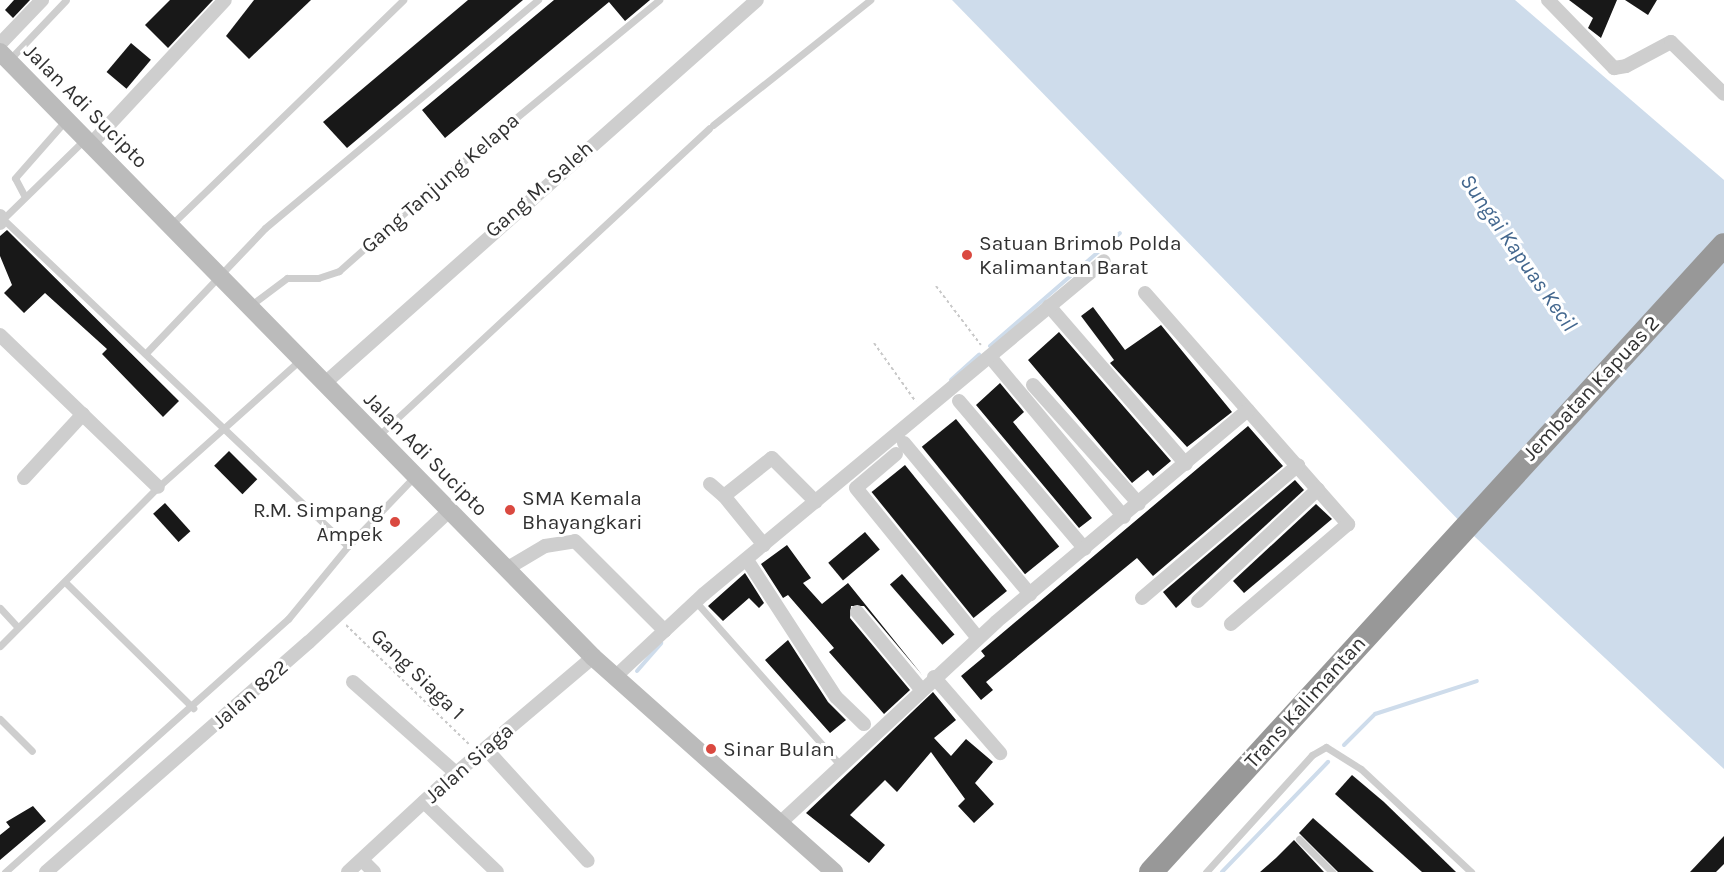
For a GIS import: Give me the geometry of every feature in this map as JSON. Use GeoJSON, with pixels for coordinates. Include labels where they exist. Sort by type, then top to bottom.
{"type":"FeatureCollection","features":[{"type":"Feature","properties":{"kind":"highway","name":"Jembatan Kapuas 2"},"geometry":{"type":"LineString","coordinates":[[1458,532],[1724,245]]}},
{"type":"Feature","properties":{"kind":"highway","name":"Trans Kalimantan"},"geometry":{"type":"LineString","coordinates":[[1151,872],[1458,532]]}},
{"type":"Feature","properties":{"kind":"main road","name":"Jalan Adi Sucipto"},"geometry":{"type":"LineString","coordinates":[[4,56],[221,273],[376,437],[449,512],[508,568],[593,657],[834,872]]}},
{"type":"Feature","properties":{"kind":"street"},"geometry":{"type":"LineString","coordinates":[[0,44],[42,0]]}},
{"type":"Feature","properties":{"kind":"street"},"geometry":{"type":"LineString","coordinates":[[89,140],[225,0]]}},
{"type":"Feature","properties":{"kind":"street","name":"Gang M. Saleh"},"geometry":{"type":"LineString","coordinates":[[325,383],[757,0]]}},
{"type":"Feature","properties":{"kind":"street"},"geometry":{"type":"LineString","coordinates":[[1548,0],[1614,68],[1626,66],[1671,42],[1724,94]]}},
{"type":"Feature","properties":{"kind":"street"},"geometry":{"type":"LineString","coordinates":[[616,676],[696,602],[924,414],[1104,261]]}},
{"type":"Feature","properties":{"kind":"street"},"geometry":{"type":"LineString","coordinates":[[1145,293],[1348,524],[1231,624]]}},
{"type":"Feature","properties":{"kind":"street"},"geometry":{"type":"LineString","coordinates":[[1049,306],[1186,464]]}},
{"type":"Feature","properties":{"kind":"street"},"geometry":{"type":"LineString","coordinates":[[0,335],[158,487]]}},
{"type":"Feature","properties":{"kind":"street"},"geometry":{"type":"LineString","coordinates":[[991,358],[1124,517]]}},
{"type":"Feature","properties":{"kind":"street"},"geometry":{"type":"LineString","coordinates":[[1033,385],[1139,504]]}},
{"type":"Feature","properties":{"kind":"street"},"geometry":{"type":"LineString","coordinates":[[959,401],[1085,549]]}},
{"type":"Feature","properties":{"kind":"street"},"geometry":{"type":"LineString","coordinates":[[780,823],[978,638],[1248,410]]}},
{"type":"Feature","properties":{"kind":"street"},"geometry":{"type":"LineString","coordinates":[[24,478],[83,414]]}},
{"type":"Feature","properties":{"kind":"street"},"geometry":{"type":"LineString","coordinates":[[978,638],[856,488],[900,448],[1030,594]]}},
{"type":"Feature","properties":{"kind":"street"},"geometry":{"type":"LineString","coordinates":[[724,496],[772,458],[816,502]]}},
{"type":"Feature","properties":{"kind":"street"},"geometry":{"type":"LineString","coordinates":[[1143,598],[1298,465]]}},
{"type":"Feature","properties":{"kind":"street"},"geometry":{"type":"LineString","coordinates":[[710,484],[724,496],[764,545]]}},
{"type":"Feature","properties":{"kind":"street"},"geometry":{"type":"LineString","coordinates":[[1198,601],[1318,489]]}},
{"type":"Feature","properties":{"kind":"street","name":"Jalan 822"},"geometry":{"type":"LineString","coordinates":[[55,869],[449,512]]}},
{"type":"Feature","properties":{"kind":"street"},"geometry":{"type":"LineString","coordinates":[[508,568],[545,546],[575,541],[664,631]]}},
{"type":"Feature","properties":{"kind":"street"},"geometry":{"type":"LineString","coordinates":[[747,560],[836,697],[864,724]]}},
{"type":"Feature","properties":{"kind":"street"},"geometry":{"type":"LineString","coordinates":[[857,612],[921,689]]}},
{"type":"Feature","properties":{"kind":"street","name":"Jalan Siaga"},"geometry":{"type":"LineString","coordinates":[[348,872],[424,802],[593,657]]}},
{"type":"Feature","properties":{"kind":"street"},"geometry":{"type":"LineString","coordinates":[[934,677],[1000,753]]}},
{"type":"Feature","properties":{"kind":"street"},"geometry":{"type":"LineString","coordinates":[[353,682],[458,775]]}},
{"type":"Feature","properties":{"kind":"street"},"geometry":{"type":"LineString","coordinates":[[483,751],[588,861]]}},
{"type":"Feature","properties":{"kind":"street"},"geometry":{"type":"LineString","coordinates":[[424,802],[497,872]]}},
{"type":"Feature","properties":{"kind":"street"},"geometry":{"type":"LineString","coordinates":[[362,860],[374,872]]}},
{"type":"Feature","properties":{"kind":"lane"},"geometry":{"type":"LineString","coordinates":[[4,56],[66,0]]}},
{"type":"Feature","properties":{"kind":"lane"},"geometry":{"type":"LineString","coordinates":[[172,224],[404,0]]}},
{"type":"Feature","properties":{"kind":"lane"},"geometry":{"type":"LineString","coordinates":[[147,352],[265,228],[538,0]]}},
{"type":"Feature","properties":{"kind":"lane","name":"Gang Tanjung Kelapa"},"geometry":{"type":"LineString","coordinates":[[251,305],[287,278],[318,278],[339,271],[454,169],[659,0]]}},
{"type":"Feature","properties":{"kind":"lane"},"geometry":{"type":"LineString","coordinates":[[376,437],[711,126],[870,0]]}},
{"type":"Feature","properties":{"kind":"lane"},"geometry":{"type":"LineString","coordinates":[[24,195],[15,178],[68,118]]}},
{"type":"Feature","properties":{"kind":"lane"},"geometry":{"type":"LineString","coordinates":[[89,140],[24,195],[1,219],[147,352],[348,546]]}},
{"type":"Feature","properties":{"kind":"lane"},"geometry":{"type":"LineString","coordinates":[[0,646],[158,487],[223,426],[302,358]]}},
{"type":"Feature","properties":{"kind":"lane"},"geometry":{"type":"LineString","coordinates":[[5,872],[193,708],[288,619],[348,546],[416,476]]}},
{"type":"Feature","properties":{"kind":"lane"},"geometry":{"type":"LineString","coordinates":[[65,582],[193,708]]}},
{"type":"Feature","properties":{"kind":"lane"},"geometry":{"type":"LineString","coordinates":[[696,602],[840,765]]}},
{"type":"Feature","properties":{"kind":"lane"},"geometry":{"type":"LineString","coordinates":[[0,608],[18,627]]}},
{"type":"Feature","properties":{"kind":"lane"},"geometry":{"type":"LineString","coordinates":[[0,718],[32,750]]}},
{"type":"Feature","properties":{"kind":"lane"},"geometry":{"type":"LineString","coordinates":[[1206,872],[1312,755],[1326,747],[1360,769],[1471,872]]}},
{"type":"Feature","properties":{"kind":"lane"},"geometry":{"type":"LineString","coordinates":[[1299,839],[1332,872]]}},
{"type":"Feature","properties":{"kind":"path"},"geometry":{"type":"LineString","coordinates":[[936,286],[991,358]]}},
{"type":"Feature","properties":{"kind":"path"},"geometry":{"type":"LineString","coordinates":[[874,343],[924,414]]}},
{"type":"Feature","properties":{"kind":"path","name":"Gang Siaga 1"},"geometry":{"type":"LineString","coordinates":[[336,615],[483,751]]}},
{"type":"Feature","properties":{"kind":"water","name":"Sungai Kapuas Kecil"},"geometry":{"type":"Polygon","coordinates":[[[952,0],[1515,0],[1724,180],[1724,769],[1474,536],[952,0]]]}},
{"type":"Feature","properties":{"kind":"building"},"geometry":{"type":"Polygon","coordinates":[[[14,0],[30,0],[13,18],[5,10],[14,0]]]}},
{"type":"Feature","properties":{"kind":"building"},"geometry":{"type":"Polygon","coordinates":[[[170,0],[213,0],[168,48],[145,25],[170,0]]]}},
{"type":"Feature","properties":{"kind":"building"},"geometry":{"type":"Polygon","coordinates":[[[254,0],[311,0],[249,59],[226,36],[254,0]]]}},
{"type":"Feature","properties":{"kind":"building"},"geometry":{"type":"Polygon","coordinates":[[[468,0],[523,0],[347,148],[323,122],[468,0]]]}},
{"type":"Feature","properties":{"kind":"building"},"geometry":{"type":"Polygon","coordinates":[[[554,0],[650,0],[625,21],[609,2],[445,138],[422,110],[554,0]]]}},
{"type":"Feature","properties":{"kind":"building"},"geometry":{"type":"Polygon","coordinates":[[[1569,0],[1617,0],[1601,38],[1588,28],[1593,18],[1569,0]]]}},
{"type":"Feature","properties":{"kind":"building"},"geometry":{"type":"Polygon","coordinates":[[[1625,0],[1657,0],[1648,15],[1625,0]]]}},
{"type":"Feature","properties":{"kind":"building"},"geometry":{"type":"Polygon","coordinates":[[[131,43],[151,60],[126,89],[107,72],[131,43]]]}},
{"type":"Feature","properties":{"kind":"building"},"geometry":{"type":"Polygon","coordinates":[[[7,230],[179,401],[163,417],[102,354],[107,349],[45,293],[24,313],[4,293],[12,285],[0,256],[0,236],[7,230]]]}},
{"type":"Feature","properties":{"kind":"building"},"geometry":{"type":"Polygon","coordinates":[[[1093,307],[1125,350],[1161,325],[1232,412],[1187,447],[1110,363],[1114,360],[1081,316],[1093,307]]]}},
{"type":"Feature","properties":{"kind":"building"},"geometry":{"type":"Polygon","coordinates":[[[1059,332],[1171,461],[1153,476],[1148,470],[1132,483],[1028,360],[1059,332]]]}},
{"type":"Feature","properties":{"kind":"building"},"geometry":{"type":"Polygon","coordinates":[[[1000,383],[1024,412],[1013,422],[1092,518],[1079,528],[976,405],[1000,383]]]}},
{"type":"Feature","properties":{"kind":"building"},"geometry":{"type":"Polygon","coordinates":[[[956,419],[1059,546],[1025,574],[922,447],[956,419]]]}},
{"type":"Feature","properties":{"kind":"building"},"geometry":{"type":"Polygon","coordinates":[[[1248,426],[1283,466],[1153,576],[1137,558],[986,682],[993,690],[981,700],[961,676],[985,656],[981,651],[1248,426]]]}},
{"type":"Feature","properties":{"kind":"building"},"geometry":{"type":"Polygon","coordinates":[[[229,451],[257,479],[242,494],[214,466],[229,451]]]}},
{"type":"Feature","properties":{"kind":"building"},"geometry":{"type":"Polygon","coordinates":[[[905,465],[1007,591],[974,618],[872,492],[905,465]]]}},
{"type":"Feature","properties":{"kind":"building"},"geometry":{"type":"Polygon","coordinates":[[[1295,480],[1304,490],[1176,608],[1163,592],[1295,480]]]}},
{"type":"Feature","properties":{"kind":"building"},"geometry":{"type":"Polygon","coordinates":[[[165,503],[190,531],[179,542],[153,514],[165,503]]]}},
{"type":"Feature","properties":{"kind":"building"},"geometry":{"type":"Polygon","coordinates":[[[1316,504],[1332,519],[1244,593],[1233,581],[1316,504]]]}},
{"type":"Feature","properties":{"kind":"building"},"geometry":{"type":"Polygon","coordinates":[[[865,532],[880,550],[843,580],[828,563],[865,532]]]}},
{"type":"Feature","properties":{"kind":"building"},"geometry":{"type":"Polygon","coordinates":[[[787,545],[811,578],[803,583],[822,604],[848,583],[923,676],[864,606],[851,606],[850,618],[910,690],[884,714],[829,652],[834,648],[788,595],[783,598],[761,564],[787,545]]]}},
{"type":"Feature","properties":{"kind":"building"},"geometry":{"type":"Polygon","coordinates":[[[745,573],[764,603],[759,608],[749,598],[723,621],[708,606],[745,573]]]}},
{"type":"Feature","properties":{"kind":"building"},"geometry":{"type":"Polygon","coordinates":[[[902,574],[954,634],[942,645],[890,584],[902,574]]]}},
{"type":"Feature","properties":{"kind":"building"},"geometry":{"type":"Polygon","coordinates":[[[788,640],[828,702],[846,720],[830,733],[765,660],[788,640]]]}},
{"type":"Feature","properties":{"kind":"building"},"geometry":{"type":"Polygon","coordinates":[[[933,692],[956,720],[934,738],[951,756],[966,739],[993,762],[975,783],[994,804],[974,823],[958,806],[965,799],[931,752],[897,792],[885,780],[850,815],[885,845],[869,863],[806,813],[933,692]]]}},
{"type":"Feature","properties":{"kind":"building"},"geometry":{"type":"Polygon","coordinates":[[[1352,775],[1384,802],[1456,872],[1422,872],[1335,794],[1352,775]]]}},
{"type":"Feature","properties":{"kind":"building"},"geometry":{"type":"Polygon","coordinates":[[[33,806],[46,821],[0,860],[0,835],[10,827],[6,822],[33,806]]]}},
{"type":"Feature","properties":{"kind":"building"},"geometry":{"type":"Polygon","coordinates":[[[1313,818],[1374,872],[1338,872],[1299,833],[1313,818]]]}},
{"type":"Feature","properties":{"kind":"building"},"geometry":{"type":"Polygon","coordinates":[[[1724,836],[1724,864],[1716,872],[1690,872],[1724,836]]]}},
{"type":"Feature","properties":{"kind":"building"},"geometry":{"type":"Polygon","coordinates":[[[1294,840],[1324,872],[1260,872],[1276,858],[1294,840]]]}},
{"type":"Feature","properties":{"kind":"waterway"},"geometry":{"type":"LineString","coordinates":[[990,346],[1120,233]]}},
{"type":"Feature","properties":{"kind":"waterway"},"geometry":{"type":"LineString","coordinates":[[951,380],[979,355]]}},
{"type":"Feature","properties":{"kind":"waterway"},"geometry":{"type":"LineString","coordinates":[[637,671],[661,643]]}},
{"type":"Feature","properties":{"kind":"waterway"},"geometry":{"type":"LineString","coordinates":[[1344,745],[1375,714],[1477,681]]}},
{"type":"Feature","properties":{"kind":"waterway"},"geometry":{"type":"LineString","coordinates":[[1222,872],[1328,762]]}},
{"type":"Feature","properties":{"kind":"place","name":"Satuan Brimob Polda Kalimantan Barat"},"geometry":{"type":"Point","coordinates":[967,255]}},
{"type":"Feature","properties":{"kind":"place","name":"SMA Kemala Bhayangkari"},"geometry":{"type":"Point","coordinates":[510,510]}},
{"type":"Feature","properties":{"kind":"place","name":"R.M. Simpang Ampek"},"geometry":{"type":"Point","coordinates":[395,522]}},
{"type":"Feature","properties":{"kind":"place","name":"Sinar Bulan"},"geometry":{"type":"Point","coordinates":[711,749]}}]}
